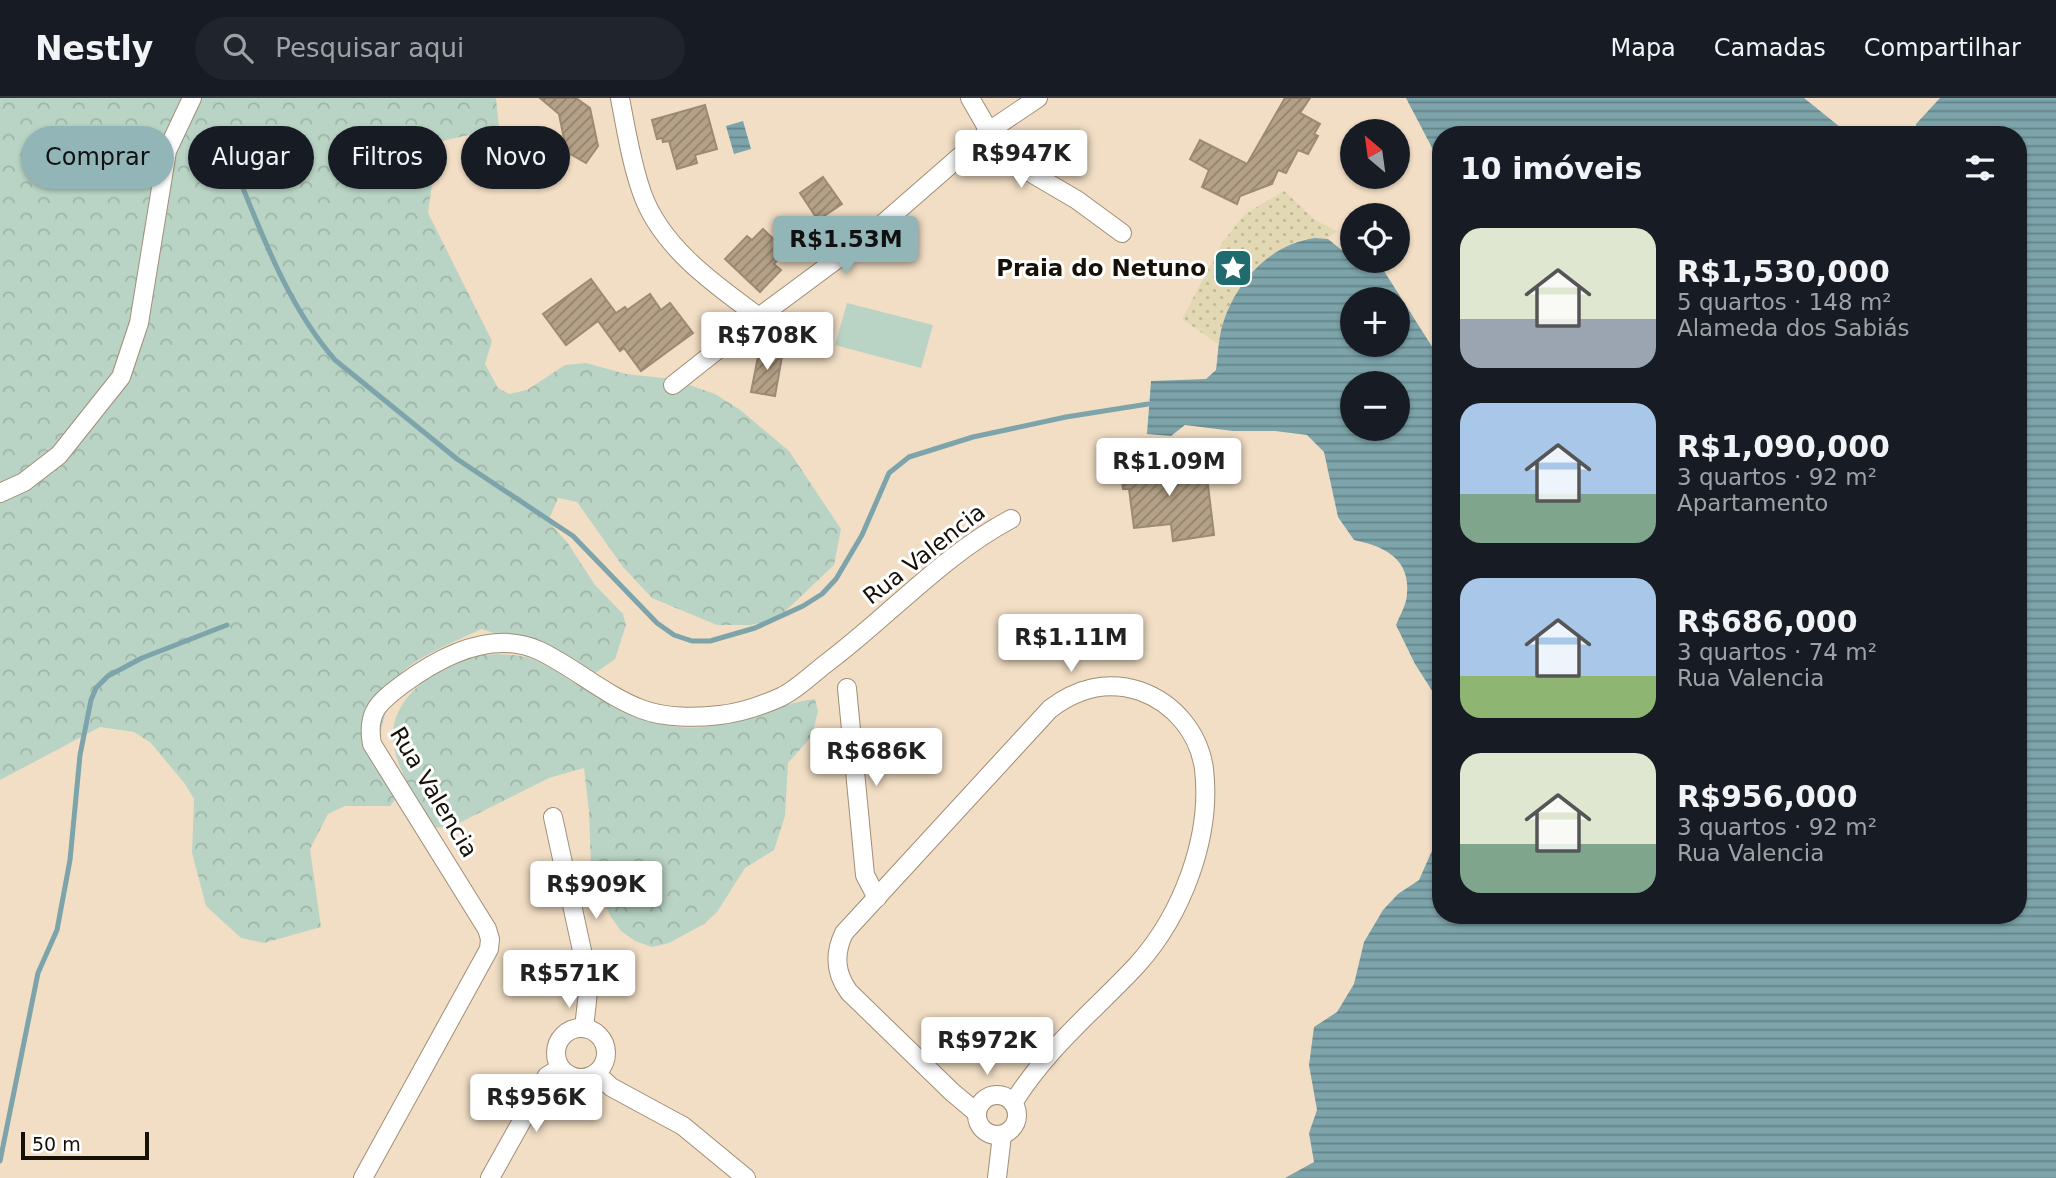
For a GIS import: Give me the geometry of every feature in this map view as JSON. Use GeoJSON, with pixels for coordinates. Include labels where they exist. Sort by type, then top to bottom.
{"type":"FeatureCollection","features":[{"type":"Feature","properties":{"kind":"street"},"geometry":{"type":"LineString","coordinates":[[0,493],[24,482],[59,455],[121,377],[139,323],[167,151],[192,98]]}},
{"type":"Feature","properties":{"kind":"street"},"geometry":{"type":"LineString","coordinates":[[620,98],[642,194],[660,227],[689,262],[758,317]]}},
{"type":"Feature","properties":{"kind":"street"},"geometry":{"type":"LineString","coordinates":[[970,98],[989,131],[1012,159],[1077,200],[1122,233]]}},
{"type":"Feature","properties":{"kind":"street"},"geometry":{"type":"LineString","coordinates":[[673,385],[758,317],[871,234],[989,131],[1038,98]]}},
{"type":"Feature","properties":{"kind":"street","name":"Rua Valencia"},"geometry":{"type":"LineString","coordinates":[[363,1178],[489,949],[490,939],[466,894],[372,744],[371,717],[379,702],[450,655],[471,647],[495,643],[521,645],[540,651],[643,710],[683,716],[721,715],[748,709],[783,696],[848,647],[984,533],[1011,519]]}},
{"type":"Feature","properties":{"kind":"street"},"geometry":{"type":"LineString","coordinates":[[847,688],[864,875],[877,898]]}},
{"type":"Feature","properties":{"kind":"street"},"geometry":{"type":"LineString","coordinates":[[977,1113],[952,1092],[843,984],[837,967],[840,941],[844,933],[1050,709],[1068,696],[1089,689],[1133,689],[1148,694],[1173,710],[1192,733],[1203,761],[1204,801],[1197,850],[1180,898],[1161,932],[1138,964],[1057,1044],[1040,1063],[1013,1103]]}},
{"type":"Feature","properties":{"kind":"street"},"geometry":{"type":"LineString","coordinates":[[553,817],[589,983],[584,1028]]}},
{"type":"Feature","properties":{"kind":"street"},"geometry":{"type":"LineString","coordinates":[[574,1028],[584,1028],[600,1037],[606,1056],[596,1073],[577,1078],[560,1068],[556,1050],[565,1033],[574,1028]]}},
{"type":"Feature","properties":{"kind":"street"},"geometry":{"type":"LineString","coordinates":[[490,1178],[547,1076],[560,1068]]}},
{"type":"Feature","properties":{"kind":"street"},"geometry":{"type":"LineString","coordinates":[[596,1073],[611,1087],[683,1126],[746,1178]]}},
{"type":"Feature","properties":{"kind":"street"},"geometry":{"type":"LineString","coordinates":[[992,1096],[1007,1098],[1013,1103],[1017,1110],[1015,1125],[1002,1135],[987,1133],[981,1128],[977,1113],[979,1105],[992,1096]]}},
{"type":"Feature","properties":{"kind":"street"},"geometry":{"type":"LineString","coordinates":[[997,1178],[1002,1135]]}},
{"type":"Feature","properties":{"kind":"green space"},"geometry":{"type":"Polygon","coordinates":[[[0,98],[496,98],[499,126],[461,126],[461,137],[447,140],[447,126],[328,126],[328,189],[431,189],[428,213],[492,341],[485,364],[498,388],[509,394],[527,390],[565,365],[586,363],[626,374],[672,379],[715,394],[739,409],[789,451],[841,529],[834,565],[778,618],[751,625],[717,625],[652,598],[623,567],[577,502],[558,498],[550,517],[554,528],[567,542],[595,585],[623,614],[626,625],[615,659],[590,677],[567,656],[481,629],[425,656],[406,669],[393,688],[379,739],[396,769],[398,796],[390,806],[345,806],[328,814],[310,849],[321,927],[264,943],[241,938],[206,906],[192,853],[194,799],[151,743],[134,732],[100,727],[0,780],[0,98]]]}},
{"type":"Feature","properties":{"kind":"green space"},"geometry":{"type":"Polygon","coordinates":[[[847,303],[933,325],[921,368],[835,345],[847,303]]]}},
{"type":"Feature","properties":{"kind":"green space"},"geometry":{"type":"Polygon","coordinates":[[[498,654],[535,660],[626,711],[679,727],[714,726],[815,699],[818,711],[812,736],[788,763],[785,816],[774,850],[745,868],[717,912],[704,924],[669,943],[652,947],[635,941],[621,931],[594,884],[584,768],[549,778],[455,825],[436,828],[426,819],[396,755],[393,735],[399,710],[416,688],[449,665],[465,658],[498,654]]]}},
{"type":"Feature","properties":{"kind":"sand","name":"Praia do Netuno"},"geometry":{"type":"Polygon","coordinates":[[[1284,191],[1315,220],[1337,231],[1328,237],[1301,240],[1285,247],[1257,267],[1237,295],[1218,344],[1182,319],[1222,243],[1245,214],[1284,191]]]}},
{"type":"Feature","properties":{"kind":"water"},"geometry":{"type":"Polygon","coordinates":[[[1406,98],[1804,98],[1839,126],[1432,126],[1432,148],[1406,98]]]}},
{"type":"Feature","properties":{"kind":"water"},"geometry":{"type":"Polygon","coordinates":[[[1940,98],[2056,98],[2056,1178],[1285,1178],[1314,1162],[1309,1133],[1317,1110],[1309,1065],[1314,1027],[1337,1012],[1354,984],[1364,942],[1383,910],[1398,894],[1419,880],[1432,851],[1432,924],[2027,924],[2027,126],[1916,124],[1940,98]]]}},
{"type":"Feature","properties":{"kind":"water"},"geometry":{"type":"Polygon","coordinates":[[[743,121],[751,149],[734,154],[726,126],[743,121]]]}},
{"type":"Feature","properties":{"kind":"water"},"geometry":{"type":"Polygon","coordinates":[[[1315,238],[1328,239],[1340,249],[1340,273],[1385,273],[1394,287],[1340,287],[1340,357],[1410,357],[1410,312],[1432,347],[1432,691],[1415,664],[1396,625],[1407,597],[1404,571],[1399,562],[1384,550],[1354,540],[1338,517],[1324,452],[1307,435],[1185,425],[1171,436],[1147,434],[1151,381],[1206,379],[1216,370],[1222,327],[1235,296],[1269,257],[1298,242],[1315,238]]]}},
{"type":"Feature","properties":{"kind":"building"},"geometry":{"type":"Polygon","coordinates":[[[540,98],[576,98],[590,108],[598,146],[586,163],[570,154],[570,126],[561,126],[559,114],[540,98]]]}},
{"type":"Feature","properties":{"kind":"building"},"geometry":{"type":"Polygon","coordinates":[[[1285,98],[1310,98],[1300,113],[1320,124],[1314,134],[1318,136],[1308,154],[1298,150],[1286,173],[1278,170],[1272,184],[1240,196],[1237,204],[1202,187],[1209,170],[1190,159],[1200,140],[1247,164],[1285,98]]]}},
{"type":"Feature","properties":{"kind":"building"},"geometry":{"type":"Polygon","coordinates":[[[705,105],[717,149],[695,155],[697,163],[677,169],[669,141],[657,139],[652,120],[705,105]]]}},
{"type":"Feature","properties":{"kind":"building"},"geometry":{"type":"Polygon","coordinates":[[[823,177],[842,204],[818,220],[800,193],[823,177]]]}},
{"type":"Feature","properties":{"kind":"building"},"geometry":{"type":"Polygon","coordinates":[[[763,229],[786,251],[774,264],[781,270],[760,292],[725,259],[747,236],[752,240],[763,229]]]}},
{"type":"Feature","properties":{"kind":"building"},"geometry":{"type":"Polygon","coordinates":[[[591,279],[616,313],[625,307],[627,310],[650,294],[661,310],[670,303],[693,333],[641,371],[624,348],[620,351],[598,321],[566,345],[543,314],[591,279]]]}},
{"type":"Feature","properties":{"kind":"building"},"geometry":{"type":"Polygon","coordinates":[[[760,347],[783,351],[775,396],[751,392],[760,347]]]}},
{"type":"Feature","properties":{"kind":"building"},"geometry":{"type":"Polygon","coordinates":[[[1186,458],[1189,479],[1207,477],[1214,535],[1173,541],[1171,524],[1134,528],[1129,489],[1123,489],[1120,466],[1186,458]]]}},
{"type":"Feature","properties":{"kind":"waterway"},"geometry":{"type":"LineString","coordinates":[[243,189],[290,294],[318,339],[335,360],[457,459],[573,536],[657,623],[674,635],[692,641],[710,641],[755,628],[803,606],[822,594],[836,579],[862,535],[889,473],[909,457],[973,437],[1066,417],[1148,404]]}},
{"type":"Feature","properties":{"kind":"waterway"},"geometry":{"type":"LineString","coordinates":[[0,1161],[38,973],[57,930],[70,860],[80,755],[96,688],[108,676],[142,658],[227,625]]}},
{"type":"Feature","properties":{"kind":"place","name":"Praia do Netuno"},"geometry":{"type":"Point","coordinates":[1233,268]}}]}
